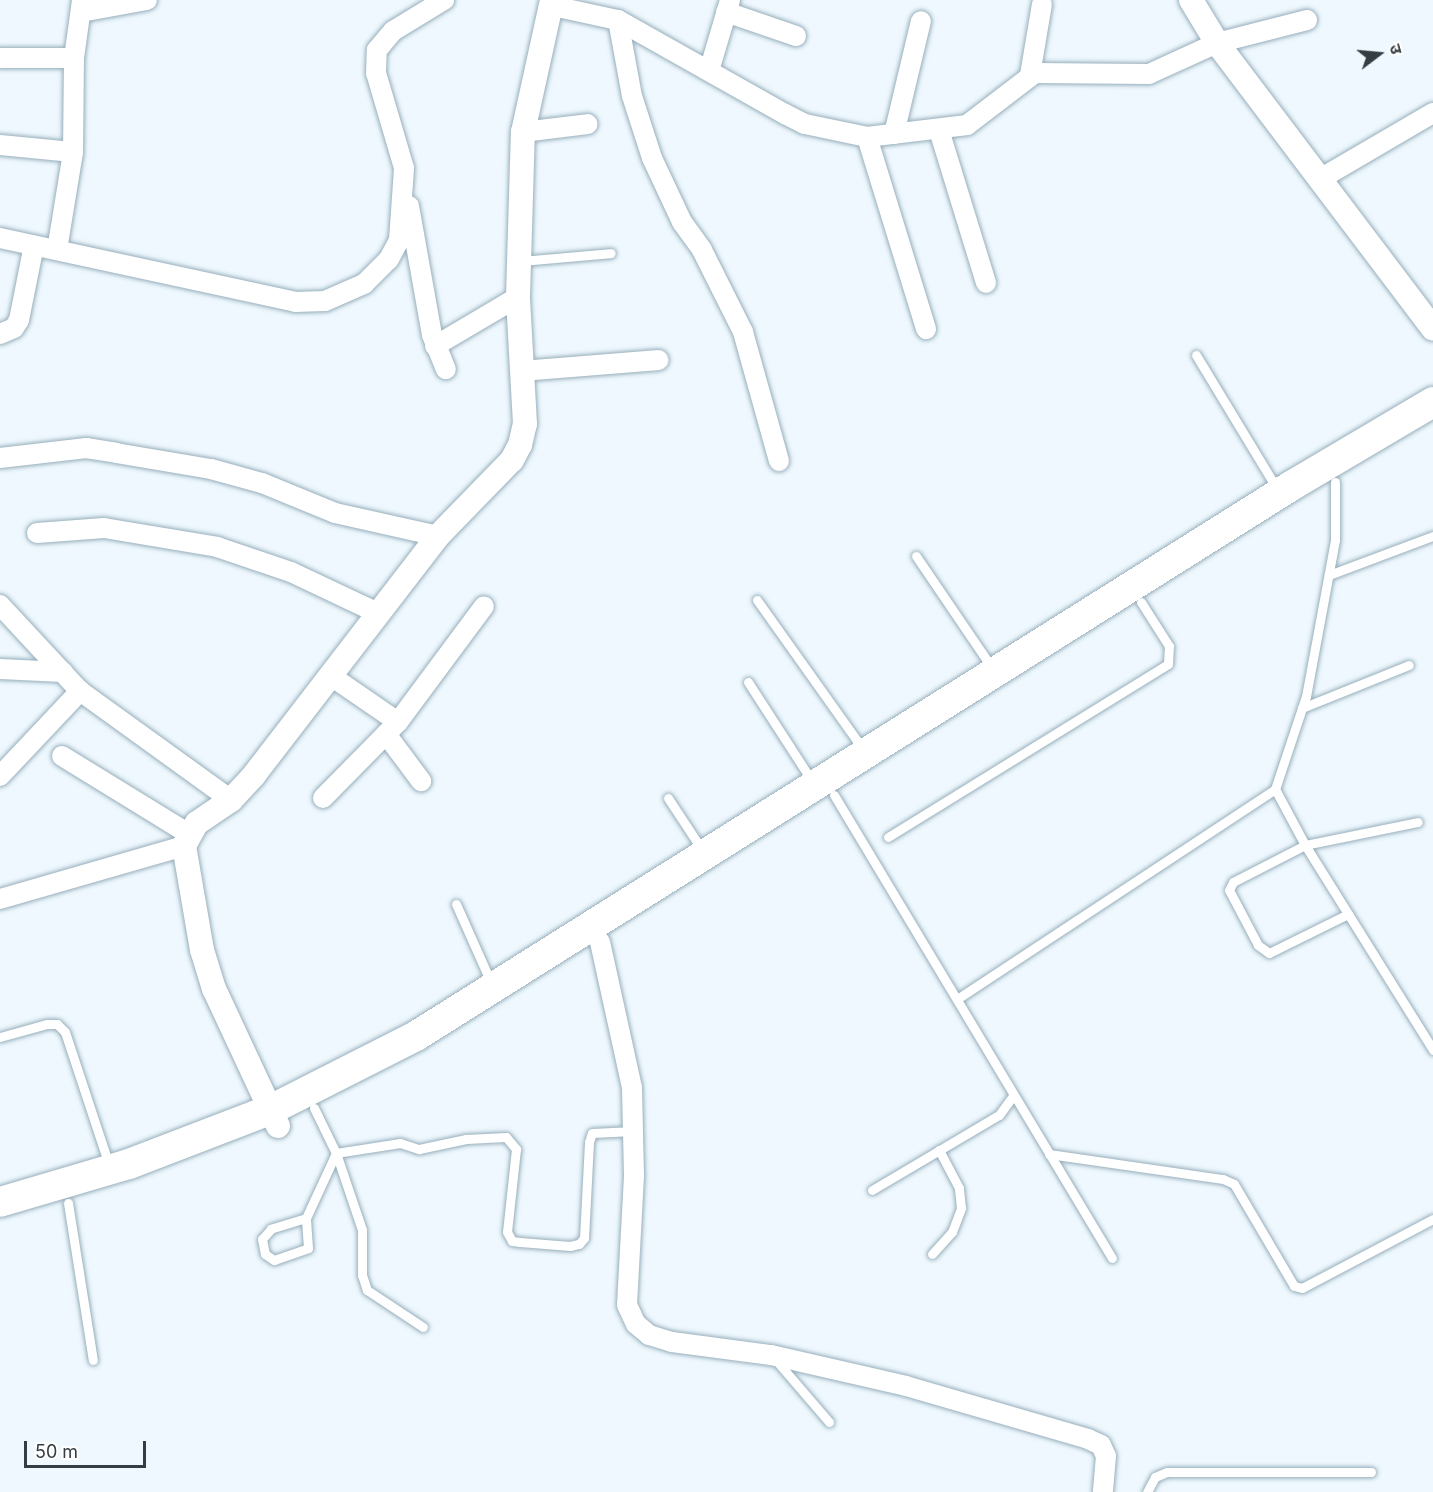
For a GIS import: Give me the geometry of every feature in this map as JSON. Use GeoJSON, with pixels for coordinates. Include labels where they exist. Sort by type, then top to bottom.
{"type":"FeatureCollection","features":[{"type":"Feature","properties":{"kind":"main road"},"geometry":{"type":"LineString","coordinates":[[0,1202],[274,1118],[314,1108],[425,1052],[600,942],[824,790],[866,753],[1280,494],[1433,402]]}},
{"type":"Feature","properties":{"kind":"main road"},"geometry":{"type":"LineString","coordinates":[[0,1220],[68,1203],[274,1118],[416,1036],[705,854],[824,790],[1433,425]]}},
{"type":"Feature","properties":{"kind":"street"},"geometry":{"type":"LineString","coordinates":[[57,250],[72,152],[74,58],[81,6],[147,0]]}},
{"type":"Feature","properties":{"kind":"street"},"geometry":{"type":"LineString","coordinates":[[444,0],[393,32],[377,50],[376,73],[404,168],[435,346],[446,369]]}},
{"type":"Feature","properties":{"kind":"street"},"geometry":{"type":"LineString","coordinates":[[1191,0],[1217,44],[1433,329]]}},
{"type":"Feature","properties":{"kind":"street"},"geometry":{"type":"LineString","coordinates":[[274,1118],[214,989],[202,950],[187,840],[197,824],[231,800],[380,614],[438,536],[512,460],[520,445],[525,424],[518,297],[523,132],[552,3],[618,20],[805,124],[867,137],[939,130],[974,122],[1030,75],[1149,74],[1217,44],[1307,20]]}},
{"type":"Feature","properties":{"kind":"street"},"geometry":{"type":"LineString","coordinates":[[1030,75],[1042,4]]}},
{"type":"Feature","properties":{"kind":"street"},"geometry":{"type":"LineString","coordinates":[[709,71],[728,6],[796,36]]}},
{"type":"Feature","properties":{"kind":"street"},"geometry":{"type":"LineString","coordinates":[[618,20],[632,96],[652,158],[682,222],[702,250],[741,326],[779,461]]}},
{"type":"Feature","properties":{"kind":"street"},"geometry":{"type":"LineString","coordinates":[[894,134],[921,21]]}},
{"type":"Feature","properties":{"kind":"street"},"geometry":{"type":"LineString","coordinates":[[0,58],[74,58]]}},
{"type":"Feature","properties":{"kind":"street"},"geometry":{"type":"LineString","coordinates":[[1315,173],[1433,113]]}},
{"type":"Feature","properties":{"kind":"street"},"geometry":{"type":"LineString","coordinates":[[523,132],[588,124]]}},
{"type":"Feature","properties":{"kind":"street"},"geometry":{"type":"LineString","coordinates":[[939,130],[986,283]]}},
{"type":"Feature","properties":{"kind":"street"},"geometry":{"type":"LineString","coordinates":[[867,137],[926,329]]}},
{"type":"Feature","properties":{"kind":"street"},"geometry":{"type":"LineString","coordinates":[[0,146],[72,152]]}},
{"type":"Feature","properties":{"kind":"street"},"geometry":{"type":"LineString","coordinates":[[0,238],[295,302],[325,301],[364,284],[389,259],[399,240],[404,168]]}},
{"type":"Feature","properties":{"kind":"street"},"geometry":{"type":"LineString","coordinates":[[0,334],[14,328],[19,320],[34,245]]}},
{"type":"Feature","properties":{"kind":"street"},"geometry":{"type":"LineString","coordinates":[[435,346],[518,297]]}},
{"type":"Feature","properties":{"kind":"street"},"geometry":{"type":"LineString","coordinates":[[522,372],[659,360]]}},
{"type":"Feature","properties":{"kind":"street"},"geometry":{"type":"LineString","coordinates":[[0,458],[86,448],[128,455],[251,480],[335,513],[438,536]]}},
{"type":"Feature","properties":{"kind":"street"},"geometry":{"type":"LineString","coordinates":[[37,533],[104,528],[217,548],[291,572],[380,614]]}},
{"type":"Feature","properties":{"kind":"street"},"geometry":{"type":"LineString","coordinates":[[0,605],[80,691],[231,800]]}},
{"type":"Feature","properties":{"kind":"street"},"geometry":{"type":"LineString","coordinates":[[323,798],[392,728],[484,606]]}},
{"type":"Feature","properties":{"kind":"street"},"geometry":{"type":"LineString","coordinates":[[0,669],[63,672]]}},
{"type":"Feature","properties":{"kind":"street"},"geometry":{"type":"LineString","coordinates":[[331,676],[392,728],[421,782]]}},
{"type":"Feature","properties":{"kind":"street"},"geometry":{"type":"LineString","coordinates":[[0,776],[80,691]]}},
{"type":"Feature","properties":{"kind":"street"},"geometry":{"type":"LineString","coordinates":[[62,756],[187,840]]}},
{"type":"Feature","properties":{"kind":"street"},"geometry":{"type":"LineString","coordinates":[[0,899],[187,840]]}},
{"type":"Feature","properties":{"kind":"street"},"geometry":{"type":"LineString","coordinates":[[600,942],[632,1088],[633,1131],[627,1305],[636,1324],[649,1335],[672,1342],[771,1355],[906,1386],[1088,1439],[1101,1445],[1106,1456],[1103,1492]]}},
{"type":"Feature","properties":{"kind":"lane"},"geometry":{"type":"LineString","coordinates":[[519,261],[611,253]]}},
{"type":"Feature","properties":{"kind":"lane"},"geometry":{"type":"LineString","coordinates":[[1196,355],[1280,494]]}},
{"type":"Feature","properties":{"kind":"lane"},"geometry":{"type":"LineString","coordinates":[[957,999],[1275,789],[1302,708],[1329,575],[1335,540],[1335,482]]}},
{"type":"Feature","properties":{"kind":"lane"},"geometry":{"type":"LineString","coordinates":[[1329,575],[1433,536]]}},
{"type":"Feature","properties":{"kind":"lane"},"geometry":{"type":"LineString","coordinates":[[916,556],[995,672]]}},
{"type":"Feature","properties":{"kind":"lane"},"geometry":{"type":"LineString","coordinates":[[757,600],[866,753]]}},
{"type":"Feature","properties":{"kind":"lane"},"geometry":{"type":"LineString","coordinates":[[888,837],[1168,664],[1169,646],[1141,602]]}},
{"type":"Feature","properties":{"kind":"lane"},"geometry":{"type":"LineString","coordinates":[[1302,708],[1408,665]]}},
{"type":"Feature","properties":{"kind":"lane"},"geometry":{"type":"LineString","coordinates":[[748,682],[824,790],[957,999],[1112,1258]]}},
{"type":"Feature","properties":{"kind":"lane"},"geometry":{"type":"LineString","coordinates":[[1275,789],[1305,845],[1433,1050]]}},
{"type":"Feature","properties":{"kind":"lane"},"geometry":{"type":"LineString","coordinates":[[668,798],[705,854]]}},
{"type":"Feature","properties":{"kind":"lane"},"geometry":{"type":"LineString","coordinates":[[1348,914],[1276,951],[1263,951],[1229,890],[1233,882],[1305,845],[1418,822]]}},
{"type":"Feature","properties":{"kind":"lane"},"geometry":{"type":"LineString","coordinates":[[456,904],[493,987]]}},
{"type":"Feature","properties":{"kind":"lane"},"geometry":{"type":"LineString","coordinates":[[0,1037],[47,1024],[57,1024],[65,1032],[110,1170]]}},
{"type":"Feature","properties":{"kind":"lane"},"geometry":{"type":"LineString","coordinates":[[872,1190],[999,1115],[1013,1096]]}},
{"type":"Feature","properties":{"kind":"lane"},"geometry":{"type":"LineString","coordinates":[[314,1108],[336,1153],[362,1230],[362,1275],[367,1290],[423,1327]]}},
{"type":"Feature","properties":{"kind":"lane"},"geometry":{"type":"LineString","coordinates":[[336,1153],[400,1143],[419,1149],[466,1139],[506,1137],[516,1149],[507,1232],[512,1240],[520,1242],[570,1246],[579,1245],[584,1238],[589,1142],[592,1133],[633,1131]]}},
{"type":"Feature","properties":{"kind":"lane"},"geometry":{"type":"LineString","coordinates":[[932,1254],[952,1232],[961,1208],[959,1188],[939,1150]]}},
{"type":"Feature","properties":{"kind":"lane"},"geometry":{"type":"LineString","coordinates":[[306,1218],[271,1229],[262,1239],[265,1254],[274,1260],[308,1248],[306,1218],[336,1153]]}},
{"type":"Feature","properties":{"kind":"lane"},"geometry":{"type":"LineString","coordinates":[[1049,1154],[1223,1179],[1234,1185],[1294,1286],[1302,1288],[1433,1219]]}},
{"type":"Feature","properties":{"kind":"lane"},"geometry":{"type":"LineString","coordinates":[[68,1203],[93,1360]]}},
{"type":"Feature","properties":{"kind":"lane"},"geometry":{"type":"LineString","coordinates":[[771,1355],[829,1422]]}},
{"type":"Feature","properties":{"kind":"lane"},"geometry":{"type":"LineString","coordinates":[[1147,1492],[1155,1477],[1167,1472],[1371,1472]]}}]}
